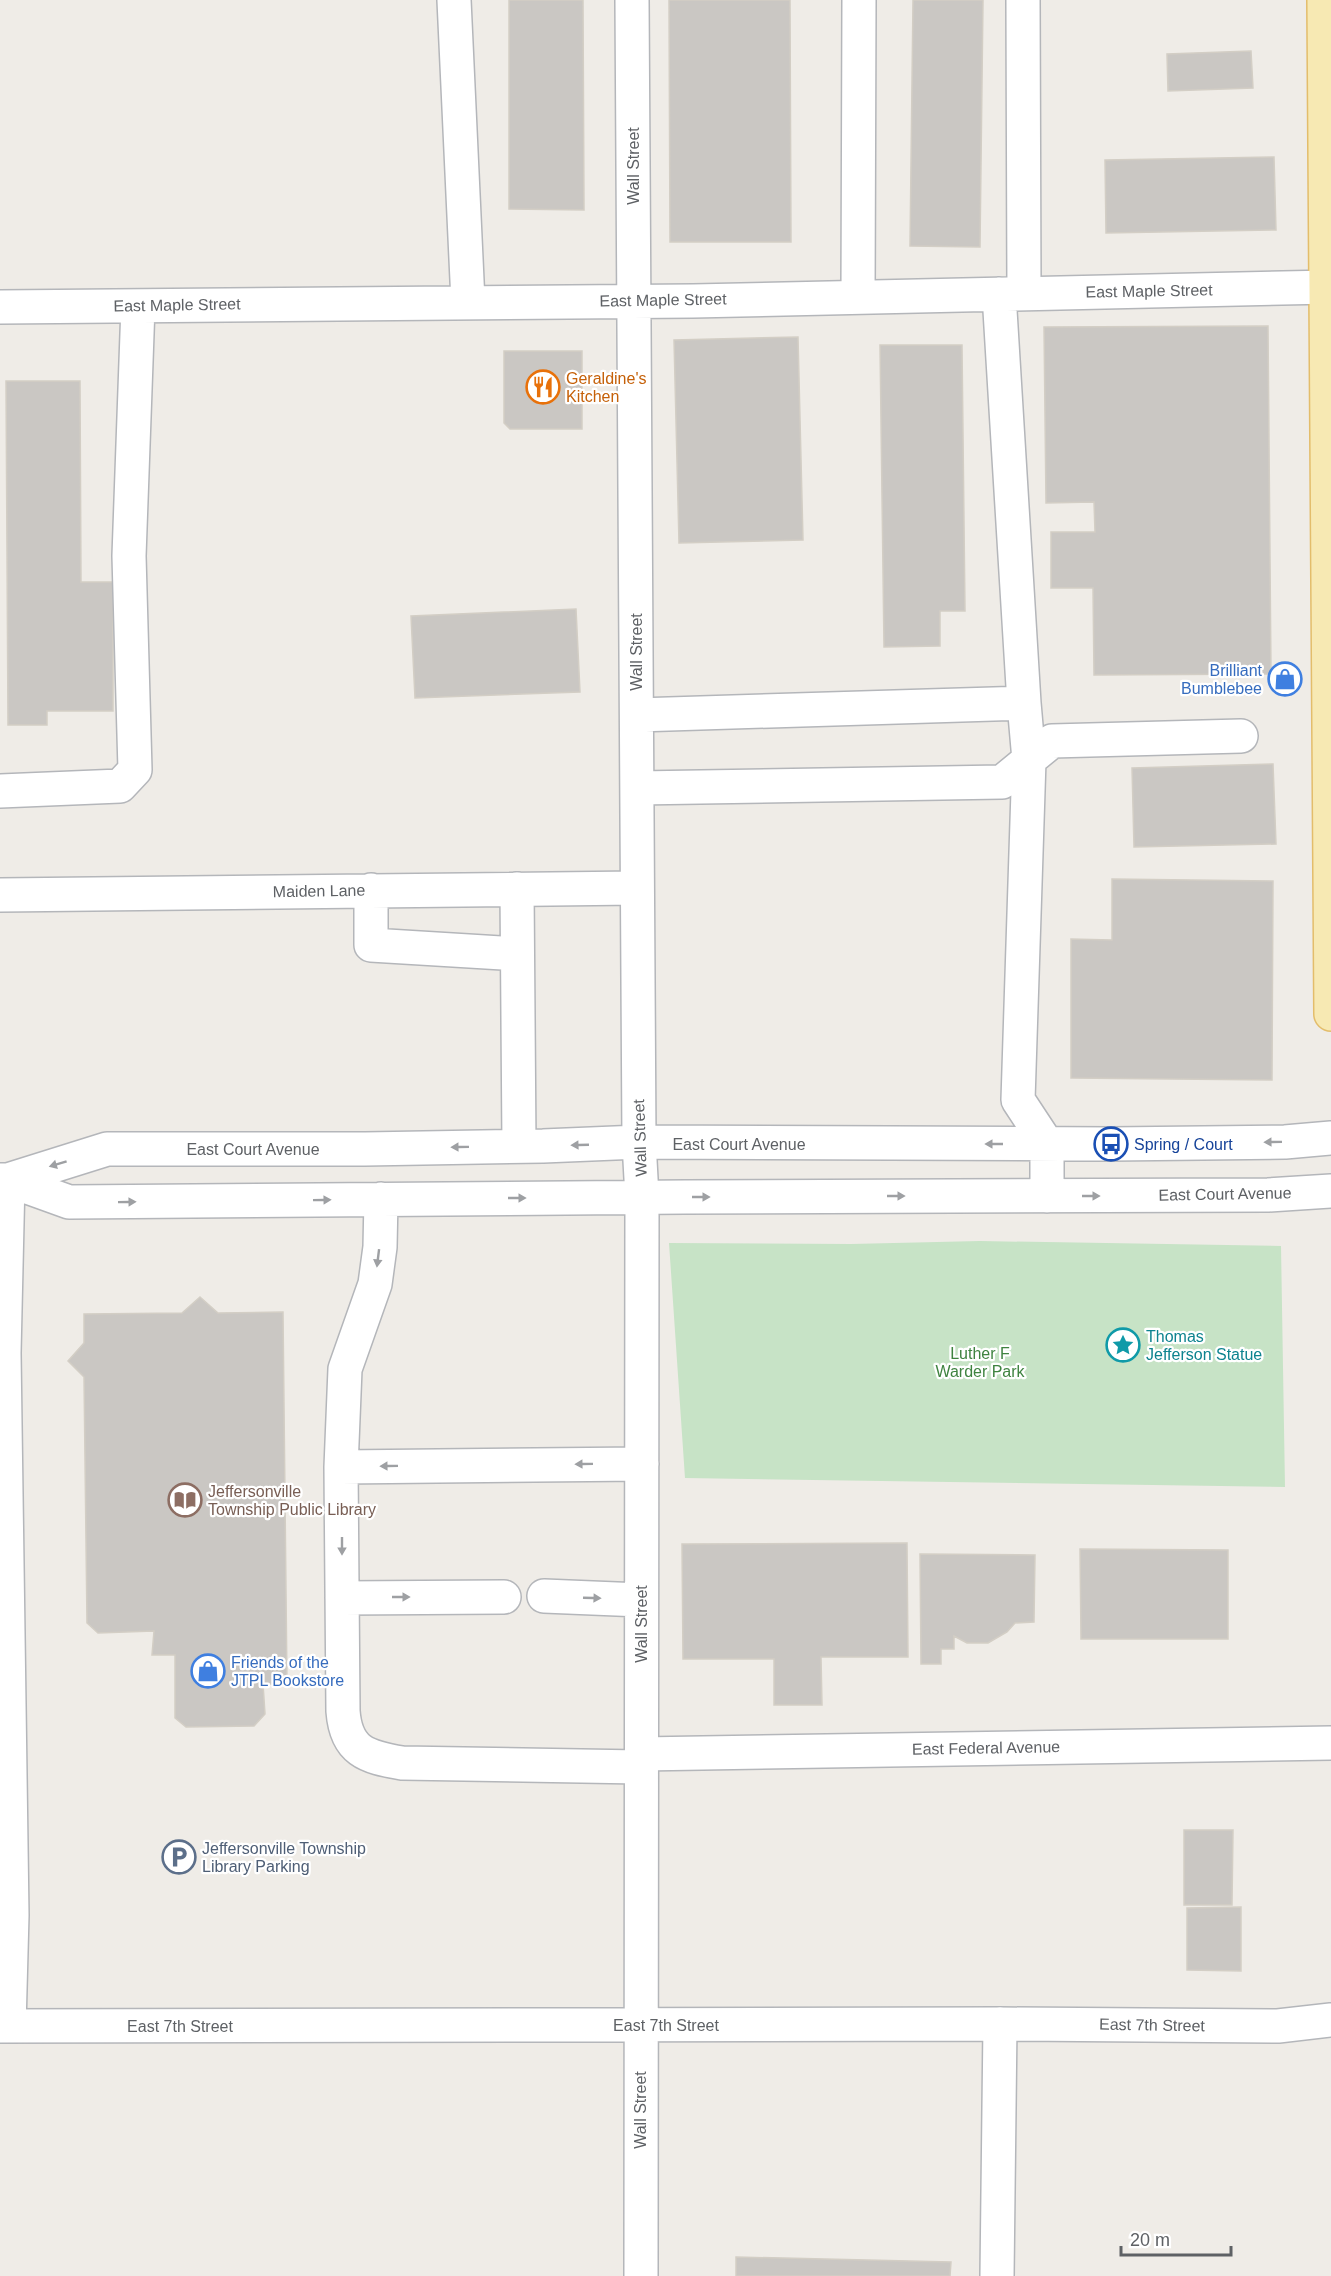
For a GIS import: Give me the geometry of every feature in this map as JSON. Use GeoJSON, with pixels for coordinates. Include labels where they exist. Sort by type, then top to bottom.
{"type":"FeatureCollection","features":[{"type":"Feature","properties":{"kind":"main road"},"geometry":{"type":"LineString","coordinates":[[1324,0],[1329,287],[1331,1014]]}},
{"type":"Feature","properties":{"kind":"street"},"geometry":{"type":"LineString","coordinates":[[454,0],[468,302]]}},
{"type":"Feature","properties":{"kind":"street","name":"Wall Street"},"geometry":{"type":"LineString","coordinates":[[632,0],[639,1142],[642,1197],[641,2276]]}},
{"type":"Feature","properties":{"kind":"street"},"geometry":{"type":"LineString","coordinates":[[858,297],[859,0]]}},
{"type":"Feature","properties":{"kind":"street"},"geometry":{"type":"LineString","coordinates":[[1023,0],[1011,294],[1024,703],[1029,760],[1018,1100],[1047,1144],[1047,1196]]}},
{"type":"Feature","properties":{"kind":"street","name":"East Maple Street"},"geometry":{"type":"LineString","coordinates":[[0,307],[634,301],[1329,287]]}},
{"type":"Feature","properties":{"kind":"street"},"geometry":{"type":"LineString","coordinates":[[0,791],[120,786],[135,770],[129,556],[138,306]]}},
{"type":"Feature","properties":{"kind":"street"},"geometry":{"type":"LineString","coordinates":[[637,715],[1024,703]]}},
{"type":"Feature","properties":{"kind":"street"},"geometry":{"type":"LineString","coordinates":[[637,788],[1002,783],[1052,741],[1241,736]]}},
{"type":"Feature","properties":{"kind":"street","name":"Maiden Lane"},"geometry":{"type":"LineString","coordinates":[[0,895],[638,888]]}},
{"type":"Feature","properties":{"kind":"street"},"geometry":{"type":"LineString","coordinates":[[517,889],[519,1146]]}},
{"type":"Feature","properties":{"kind":"street"},"geometry":{"type":"LineString","coordinates":[[371,890],[371,945],[517,954]]}},
{"type":"Feature","properties":{"kind":"street","name":"East Court Avenue"},"geometry":{"type":"LineString","coordinates":[[4,1180],[106,1149],[519,1146],[639,1142],[1047,1144],[1285,1142],[1331,1138]]}},
{"type":"Feature","properties":{"kind":"street"},"geometry":{"type":"LineString","coordinates":[[4,1180],[2,1353],[5,2026]]}},
{"type":"Feature","properties":{"kind":"street","name":"East Court Avenue"},"geometry":{"type":"LineString","coordinates":[[4,1180],[69,1202],[1268,1195],[1331,1191]]}},
{"type":"Feature","properties":{"kind":"street","name":"East Federal Avenue"},"geometry":{"type":"LineString","coordinates":[[381,1199],[380,1247],[375,1284],[345,1369],[341,1467],[344,1727],[350,1742],[361,1752],[380,1760],[402,1763],[641,1761],[1331,1743]]}},
{"type":"Feature","properties":{"kind":"street"},"geometry":{"type":"LineString","coordinates":[[341,1467],[642,1464]]}},
{"type":"Feature","properties":{"kind":"street"},"geometry":{"type":"LineString","coordinates":[[544,1596],[641,1600]]}},
{"type":"Feature","properties":{"kind":"street"},"geometry":{"type":"LineString","coordinates":[[342,1598],[504,1597]]}},
{"type":"Feature","properties":{"kind":"street","name":"East 7th Street"},"geometry":{"type":"LineString","coordinates":[[5,2026],[640,2024],[1278,2026],[1331,2019]]}},
{"type":"Feature","properties":{"kind":"street"},"geometry":{"type":"LineString","coordinates":[[997,2276],[1000,2024]]}},
{"type":"Feature","properties":{"kind":"green space","name":"Luther F Warder Park"},"geometry":{"type":"Polygon","coordinates":[[[980,1241],[1281,1246],[1285,1487],[685,1478],[669,1243],[851,1244],[980,1241]]]}},
{"type":"Feature","properties":{"kind":"building"},"geometry":{"type":"Polygon","coordinates":[[[509,0],[583,0],[584,210],[509,209],[509,0]]]}},
{"type":"Feature","properties":{"kind":"building"},"geometry":{"type":"Polygon","coordinates":[[[669,0],[790,0],[791,242],[670,242],[669,0]]]}},
{"type":"Feature","properties":{"kind":"building"},"geometry":{"type":"Polygon","coordinates":[[[913,0],[983,0],[980,247],[910,246],[913,0]]]}},
{"type":"Feature","properties":{"kind":"building"},"geometry":{"type":"Polygon","coordinates":[[[1251,51],[1253,88],[1168,91],[1167,54],[1251,51]]]}},
{"type":"Feature","properties":{"kind":"building"},"geometry":{"type":"Polygon","coordinates":[[[1274,157],[1276,230],[1106,233],[1105,160],[1274,157]]]}},
{"type":"Feature","properties":{"kind":"building"},"geometry":{"type":"Polygon","coordinates":[[[1268,326],[1271,674],[1094,675],[1093,588],[1051,588],[1051,532],[1095,532],[1094,502],[1046,503],[1044,327],[1268,326]]]}},
{"type":"Feature","properties":{"kind":"building"},"geometry":{"type":"Polygon","coordinates":[[[798,337],[803,540],[679,543],[674,340],[798,337]]]}},
{"type":"Feature","properties":{"kind":"building"},"geometry":{"type":"Polygon","coordinates":[[[880,345],[962,345],[965,611],[940,611],[940,646],[884,647],[880,345]]]}},
{"type":"Feature","properties":{"kind":"building","name":"Geraldine's Kitchen"},"geometry":{"type":"Polygon","coordinates":[[[504,351],[582,351],[582,429],[510,429],[504,423],[504,351]]]}},
{"type":"Feature","properties":{"kind":"building"},"geometry":{"type":"Polygon","coordinates":[[[6,381],[80,381],[81,582],[113,582],[113,711],[47,711],[47,725],[8,725],[6,381]]]}},
{"type":"Feature","properties":{"kind":"building"},"geometry":{"type":"Polygon","coordinates":[[[576,609],[580,692],[415,698],[411,616],[576,609]]]}},
{"type":"Feature","properties":{"kind":"building"},"geometry":{"type":"Polygon","coordinates":[[[1273,764],[1276,844],[1134,847],[1132,768],[1273,764]]]}},
{"type":"Feature","properties":{"kind":"building"},"geometry":{"type":"Polygon","coordinates":[[[1112,879],[1273,881],[1272,1080],[1071,1078],[1071,939],[1112,940],[1112,879]]]}},
{"type":"Feature","properties":{"kind":"building","name":"Jeffersonville Township Public Library"},"geometry":{"type":"Polygon","coordinates":[[[200,1297],[218,1313],[283,1312],[287,1684],[263,1684],[265,1714],[254,1726],[186,1727],[175,1718],[175,1655],[152,1655],[154,1631],[98,1633],[87,1623],[84,1377],[68,1361],[84,1343],[84,1314],[182,1313],[200,1297]]]}},
{"type":"Feature","properties":{"kind":"building"},"geometry":{"type":"Polygon","coordinates":[[[907,1543],[908,1657],[821,1657],[822,1705],[774,1705],[774,1659],[683,1659],[682,1544],[907,1543]]]}},
{"type":"Feature","properties":{"kind":"building"},"geometry":{"type":"Polygon","coordinates":[[[1080,1549],[1228,1550],[1228,1639],[1081,1639],[1080,1549]]]}},
{"type":"Feature","properties":{"kind":"building"},"geometry":{"type":"Polygon","coordinates":[[[920,1554],[1035,1555],[1034,1622],[1015,1623],[1007,1632],[988,1643],[967,1643],[954,1636],[954,1649],[941,1649],[941,1664],[921,1664],[920,1554]]]}},
{"type":"Feature","properties":{"kind":"building"},"geometry":{"type":"Polygon","coordinates":[[[1184,1830],[1233,1830],[1232,1905],[1184,1905],[1184,1830]]]}},
{"type":"Feature","properties":{"kind":"building"},"geometry":{"type":"Polygon","coordinates":[[[1241,1907],[1241,1971],[1187,1970],[1187,1908],[1241,1907]]]}},
{"type":"Feature","properties":{"kind":"building"},"geometry":{"type":"Polygon","coordinates":[[[736,2257],[951,2262],[950,2276],[736,2276],[736,2257]]]}},
{"type":"Feature","properties":{"kind":"place","name":"Geraldine's Kitchen"},"geometry":{"type":"Point","coordinates":[543,387]}},
{"type":"Feature","properties":{"kind":"place","name":"Brilliant Bumblebee"},"geometry":{"type":"Point","coordinates":[1285,679]}},
{"type":"Feature","properties":{"kind":"place","name":"Spring / Court"},"geometry":{"type":"Point","coordinates":[1111,1144]}},
{"type":"Feature","properties":{"kind":"place","name":"Thomas Jefferson Statue"},"geometry":{"type":"Point","coordinates":[1123,1345]}},
{"type":"Feature","properties":{"kind":"place","name":"Jeffersonville Township Public Library"},"geometry":{"type":"Point","coordinates":[185,1500]}},
{"type":"Feature","properties":{"kind":"place","name":"Friends of the JTPL Bookstore"},"geometry":{"type":"Point","coordinates":[208,1671]}},
{"type":"Feature","properties":{"kind":"place","name":"Jeffersonville Township Library Parking"},"geometry":{"type":"Point","coordinates":[179,1857]}}]}
